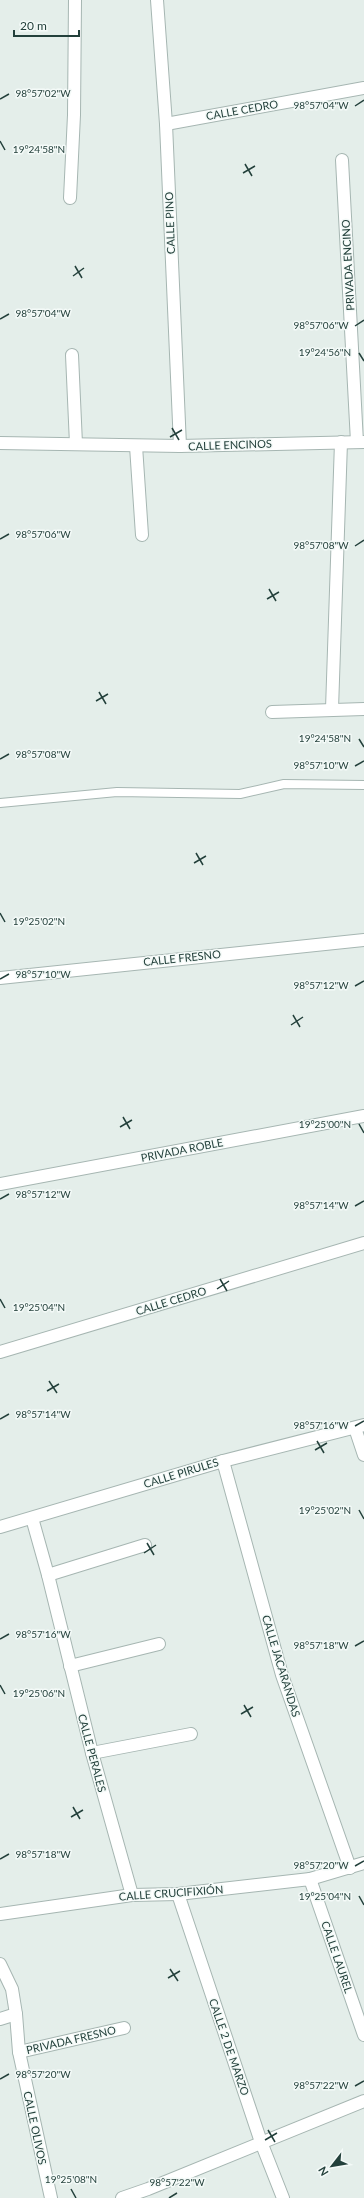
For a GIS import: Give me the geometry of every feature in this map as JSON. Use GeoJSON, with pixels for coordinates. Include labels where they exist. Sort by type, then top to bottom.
{"type":"FeatureCollection","features":[{"type":"Feature","properties":{"kind":"street"},"geometry":{"type":"LineString","coordinates":[[70,198],[74,116],[75,0]]}},
{"type":"Feature","properties":{"kind":"street","name":"CALLE PINO"},"geometry":{"type":"LineString","coordinates":[[158,0],[166,124],[180,446]]}},
{"type":"Feature","properties":{"kind":"street","name":"CALLE CEDRO"},"geometry":{"type":"LineString","coordinates":[[166,124],[364,88]]}},
{"type":"Feature","properties":{"kind":"street","name":"PRIVADA ENCINO"},"geometry":{"type":"LineString","coordinates":[[342,160],[361,442]]}},
{"type":"Feature","properties":{"kind":"street"},"geometry":{"type":"LineString","coordinates":[[72,355],[76,444]]}},
{"type":"Feature","properties":{"kind":"street"},"geometry":{"type":"LineString","coordinates":[[332,709],[341,442]]}},
{"type":"Feature","properties":{"kind":"street","name":"CALLE ENCINOS"},"geometry":{"type":"LineString","coordinates":[[0,443],[180,446],[361,442]]}},
{"type":"Feature","properties":{"kind":"street"},"geometry":{"type":"LineString","coordinates":[[136,446],[142,535]]}},
{"type":"Feature","properties":{"kind":"street"},"geometry":{"type":"LineString","coordinates":[[272,712],[364,709]]}},
{"type":"Feature","properties":{"kind":"street","name":"CALLE FRESNO"},"geometry":{"type":"LineString","coordinates":[[0,978],[364,940]]}},
{"type":"Feature","properties":{"kind":"street","name":"PRIVADA ROBLE"},"geometry":{"type":"LineString","coordinates":[[0,1184],[364,1116]]}},
{"type":"Feature","properties":{"kind":"street","name":"CALLE CEDRO"},"geometry":{"type":"LineString","coordinates":[[0,1352],[364,1243]]}},
{"type":"Feature","properties":{"kind":"street"},"geometry":{"type":"LineString","coordinates":[[360,1426],[364,1455]]}},
{"type":"Feature","properties":{"kind":"street","name":"CALLE PIRULES"},"geometry":{"type":"LineString","coordinates":[[0,1527],[223,1461],[360,1426]]}},
{"type":"Feature","properties":{"kind":"street","name":"CALLE JACARANDAS"},"geometry":{"type":"LineString","coordinates":[[223,1461],[282,1675],[350,1868]]}},
{"type":"Feature","properties":{"kind":"street","name":"CALLE PERALES"},"geometry":{"type":"LineString","coordinates":[[32,1518],[48,1575],[92,1753],[132,1895]]}},
{"type":"Feature","properties":{"kind":"street"},"geometry":{"type":"LineString","coordinates":[[48,1575],[145,1545]]}},
{"type":"Feature","properties":{"kind":"street"},"geometry":{"type":"LineString","coordinates":[[70,1666],[158,1644]]}},
{"type":"Feature","properties":{"kind":"street"},"geometry":{"type":"LineString","coordinates":[[92,1753],[191,1734]]}},
{"type":"Feature","properties":{"kind":"street","name":"CALLE CRUCIFIXIÓN"},"geometry":{"type":"LineString","coordinates":[[0,1914],[132,1895],[178,1894],[310,1879],[364,1863]]}},
{"type":"Feature","properties":{"kind":"street","name":"CALLE LAUREL"},"geometry":{"type":"LineString","coordinates":[[310,1879],[361,2016],[364,2035]]}},
{"type":"Feature","properties":{"kind":"street","name":"CALLE 2 DE MARZO"},"geometry":{"type":"LineString","coordinates":[[178,1894],[261,2142],[283,2198]]}},
{"type":"Feature","properties":{"kind":"street","name":"CALLE OLIVOS"},"geometry":{"type":"LineString","coordinates":[[0,1964],[12,1989],[16,2014],[19,2052],[51,2198]]}},
{"type":"Feature","properties":{"kind":"street"},"geometry":{"type":"LineString","coordinates":[[0,2019],[16,2014]]}},
{"type":"Feature","properties":{"kind":"street","name":"PRIVADA FRESNO"},"geometry":{"type":"LineString","coordinates":[[19,2052],[124,2028]]}},
{"type":"Feature","properties":{"kind":"street"},"geometry":{"type":"LineString","coordinates":[[122,2198],[150,2194],[261,2142],[364,2101]]}},
{"type":"Feature","properties":{"kind":"lane"},"geometry":{"type":"LineString","coordinates":[[0,803],[117,792],[240,794],[284,784],[364,785]]}}]}
